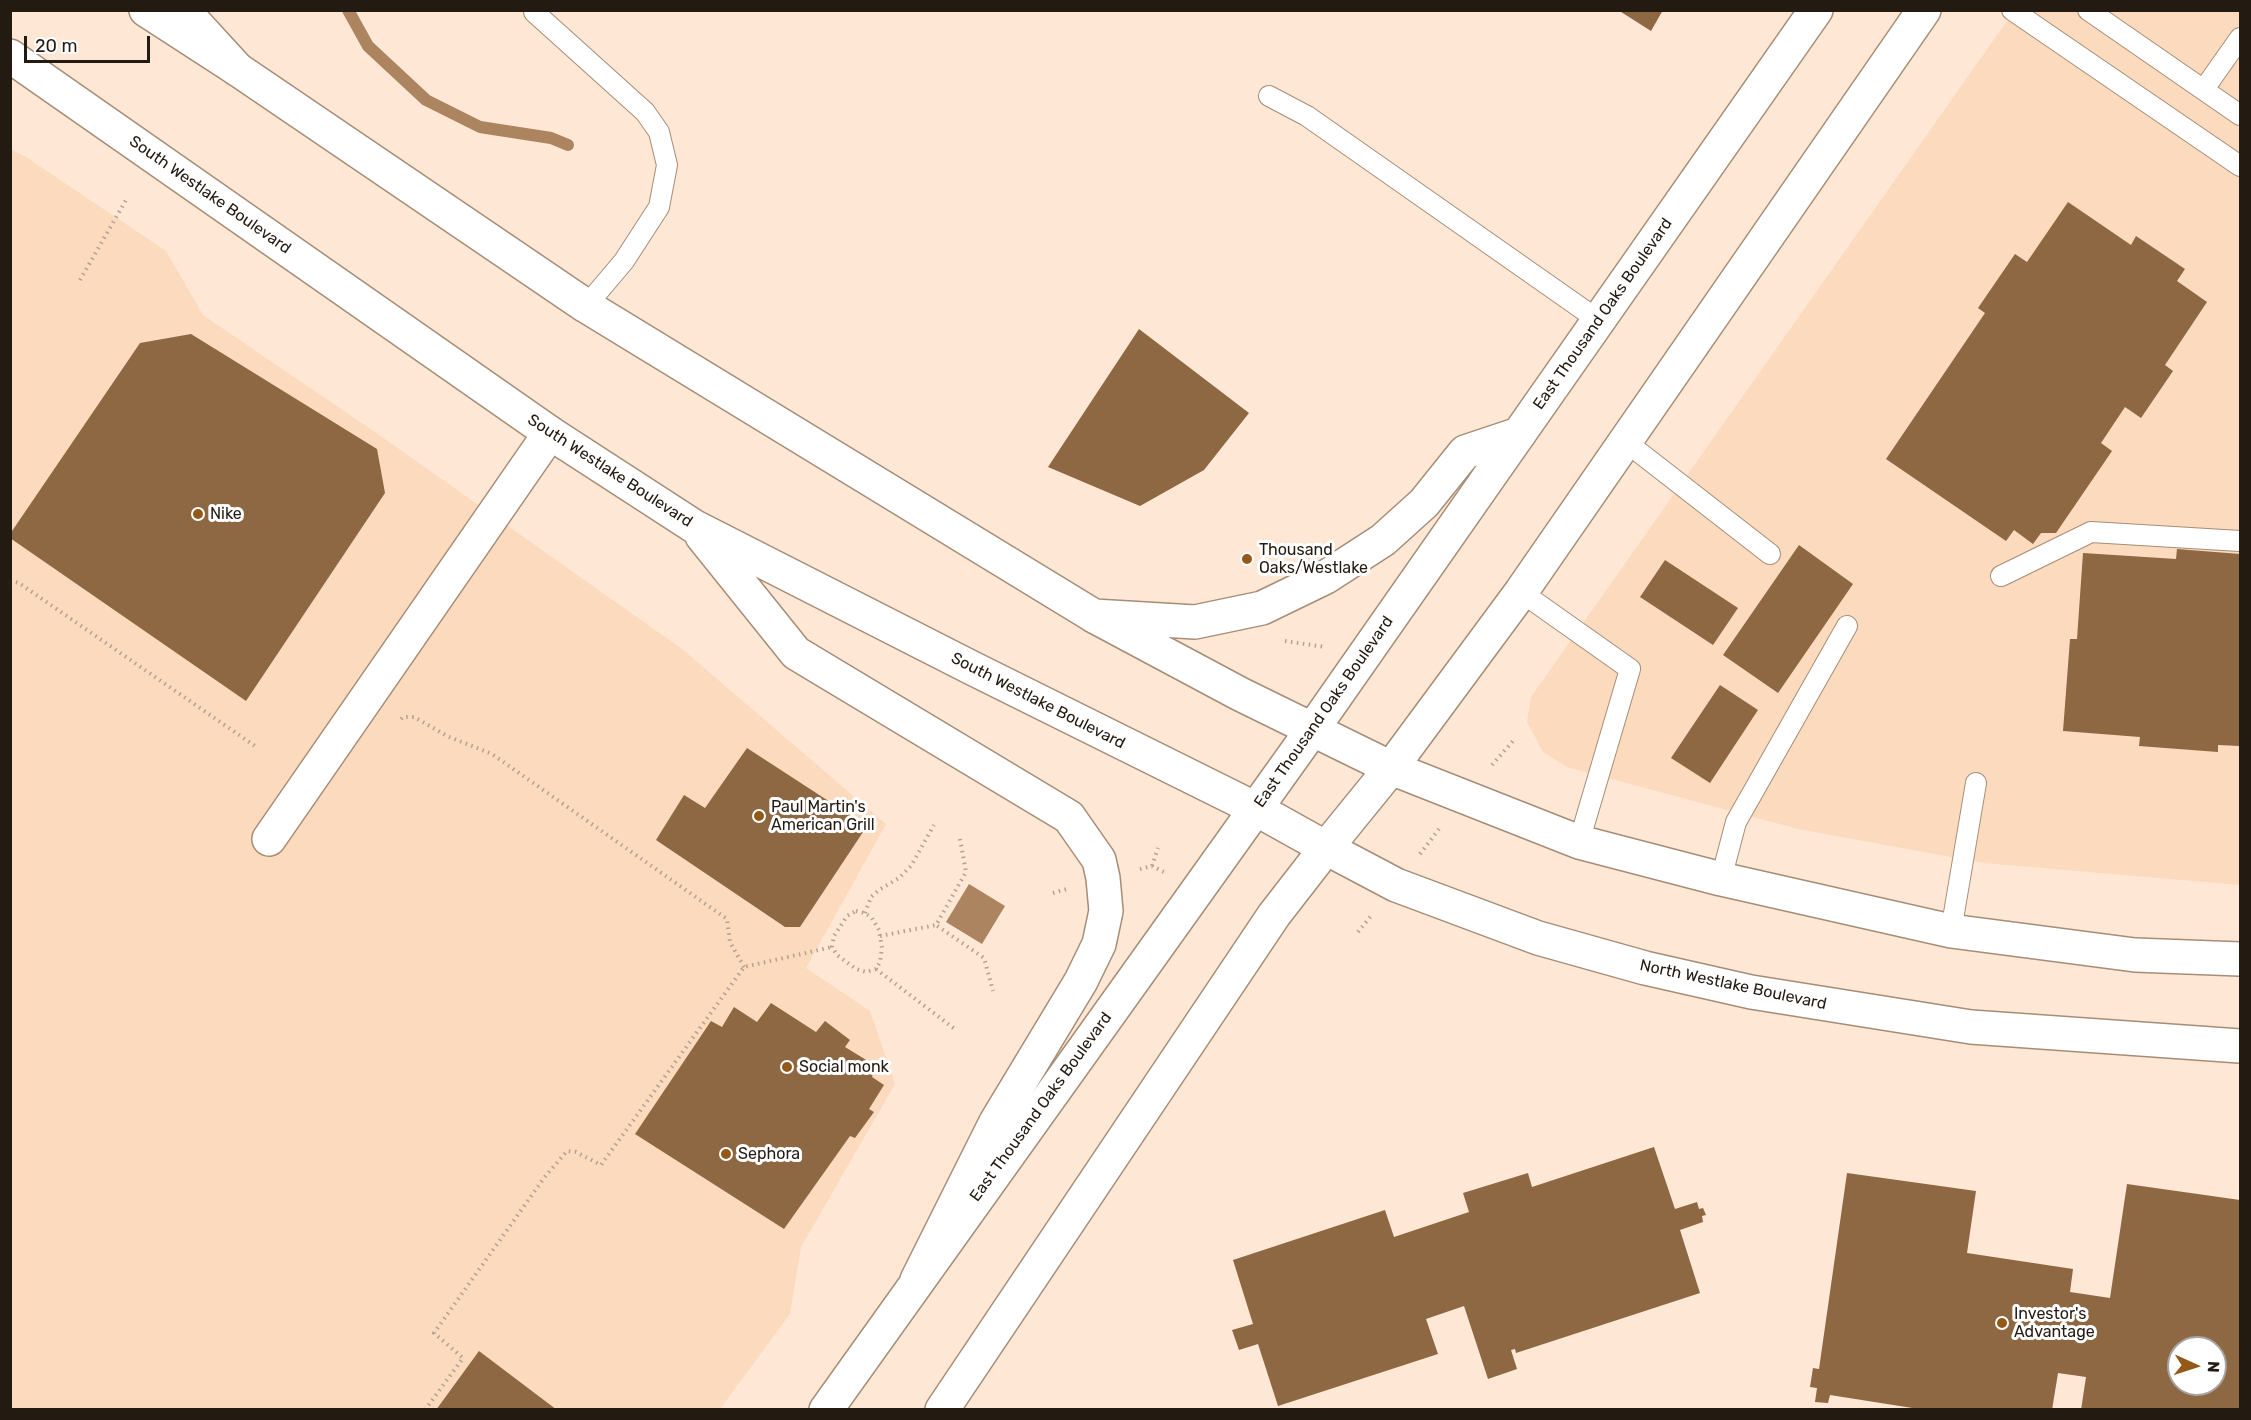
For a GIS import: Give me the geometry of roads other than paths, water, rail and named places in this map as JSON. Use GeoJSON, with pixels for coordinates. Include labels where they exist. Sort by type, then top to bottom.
{"type":"FeatureCollection","features":[{"type":"Feature","properties":{"kind":"main road"},"geometry":{"type":"LineString","coordinates":[[146,10],[237,69],[586,306],[1094,616],[1312,730],[1391,768],[1579,842],[1721,879],[1951,931],[2135,955],[2241,959]]}},
{"type":"Feature","properties":{"kind":"main road"},"geometry":{"type":"LineString","coordinates":[[183,10],[237,69]]}},
{"type":"Feature","properties":{"kind":"main road","name":"East Thousand Oaks Boulevard"},"geometry":{"type":"LineString","coordinates":[[826,1410],[1312,730],[1816,10]]}},
{"type":"Feature","properties":{"kind":"main road"},"geometry":{"type":"LineString","coordinates":[[942,1410],[1274,915],[1391,768],[1521,592],[1924,10]]}},
{"type":"Feature","properties":{"kind":"main road","name":"South Westlake Boulevard"},"geometry":{"type":"LineString","coordinates":[[10,56],[550,433],[695,527],[1256,809]]}},
{"type":"Feature","properties":{"kind":"main road"},"geometry":{"type":"LineString","coordinates":[[269,839],[550,433]]}},
{"type":"Feature","properties":{"kind":"main road"},"geometry":{"type":"LineString","coordinates":[[1094,616],[1195,622],[1262,608],[1326,577],[1383,540],[1424,503],[1465,452],[1518,434]]}},
{"type":"Feature","properties":{"kind":"main road"},"geometry":{"type":"LineString","coordinates":[[695,527],[796,653],[1069,817],[1099,860],[1106,911],[1099,944],[1081,981],[996,1122],[917,1280]]}},
{"type":"Feature","properties":{"kind":"main road","name":"North Westlake Boulevard"},"geometry":{"type":"LineString","coordinates":[[1256,809],[1396,885],[1538,938],[1645,968],[1751,992],[1971,1027],[2241,1046]]}},
{"type":"Feature","properties":{"kind":"lane"},"geometry":{"type":"LineString","coordinates":[[2012,10],[2241,166]]}},
{"type":"Feature","properties":{"kind":"lane"},"geometry":{"type":"LineString","coordinates":[[2088,10],[2241,115]]}},
{"type":"Feature","properties":{"kind":"lane"},"geometry":{"type":"LineString","coordinates":[[534,12],[645,112],[659,132],[667,165],[659,207],[624,261],[586,306]]}},
{"type":"Feature","properties":{"kind":"lane"},"geometry":{"type":"LineString","coordinates":[[2204,89],[2241,38]]}},
{"type":"Feature","properties":{"kind":"lane"},"geometry":{"type":"LineString","coordinates":[[1269,96],[1307,116],[1598,320]]}},
{"type":"Feature","properties":{"kind":"lane"},"geometry":{"type":"LineString","coordinates":[[1626,442],[1770,554]]}},
{"type":"Feature","properties":{"kind":"lane"},"geometry":{"type":"LineString","coordinates":[[2001,576],[2091,531],[2241,541]]}},
{"type":"Feature","properties":{"kind":"lane"},"geometry":{"type":"LineString","coordinates":[[1521,592],[1630,669],[1579,842]]}},
{"type":"Feature","properties":{"kind":"lane"},"geometry":{"type":"LineString","coordinates":[[1721,879],[1736,822],[1847,626]]}},
{"type":"Feature","properties":{"kind":"lane"},"geometry":{"type":"LineString","coordinates":[[1951,931],[1976,783]]}},
{"type":"Feature","properties":{"kind":"waterway"},"geometry":{"type":"LineString","coordinates":[[348,10],[368,46],[426,100],[480,127],[551,138],[568,145]]}},
{"type":"Feature","properties":{"kind":"place","name":"Nike"},"geometry":{"type":"Point","coordinates":[198,514]}},
{"type":"Feature","properties":{"kind":"place","name":"Thousand Oaks/Westlake"},"geometry":{"type":"Point","coordinates":[1247,559]}},
{"type":"Feature","properties":{"kind":"place","name":"Paul Martin's American Grill"},"geometry":{"type":"Point","coordinates":[759,816]}},
{"type":"Feature","properties":{"kind":"place","name":"Social monk"},"geometry":{"type":"Point","coordinates":[787,1067]}},
{"type":"Feature","properties":{"kind":"place","name":"Sephora"},"geometry":{"type":"Point","coordinates":[726,1154]}},
{"type":"Feature","properties":{"kind":"place","name":"Investor's Advantage"},"geometry":{"type":"Point","coordinates":[2002,1323]}}]}
